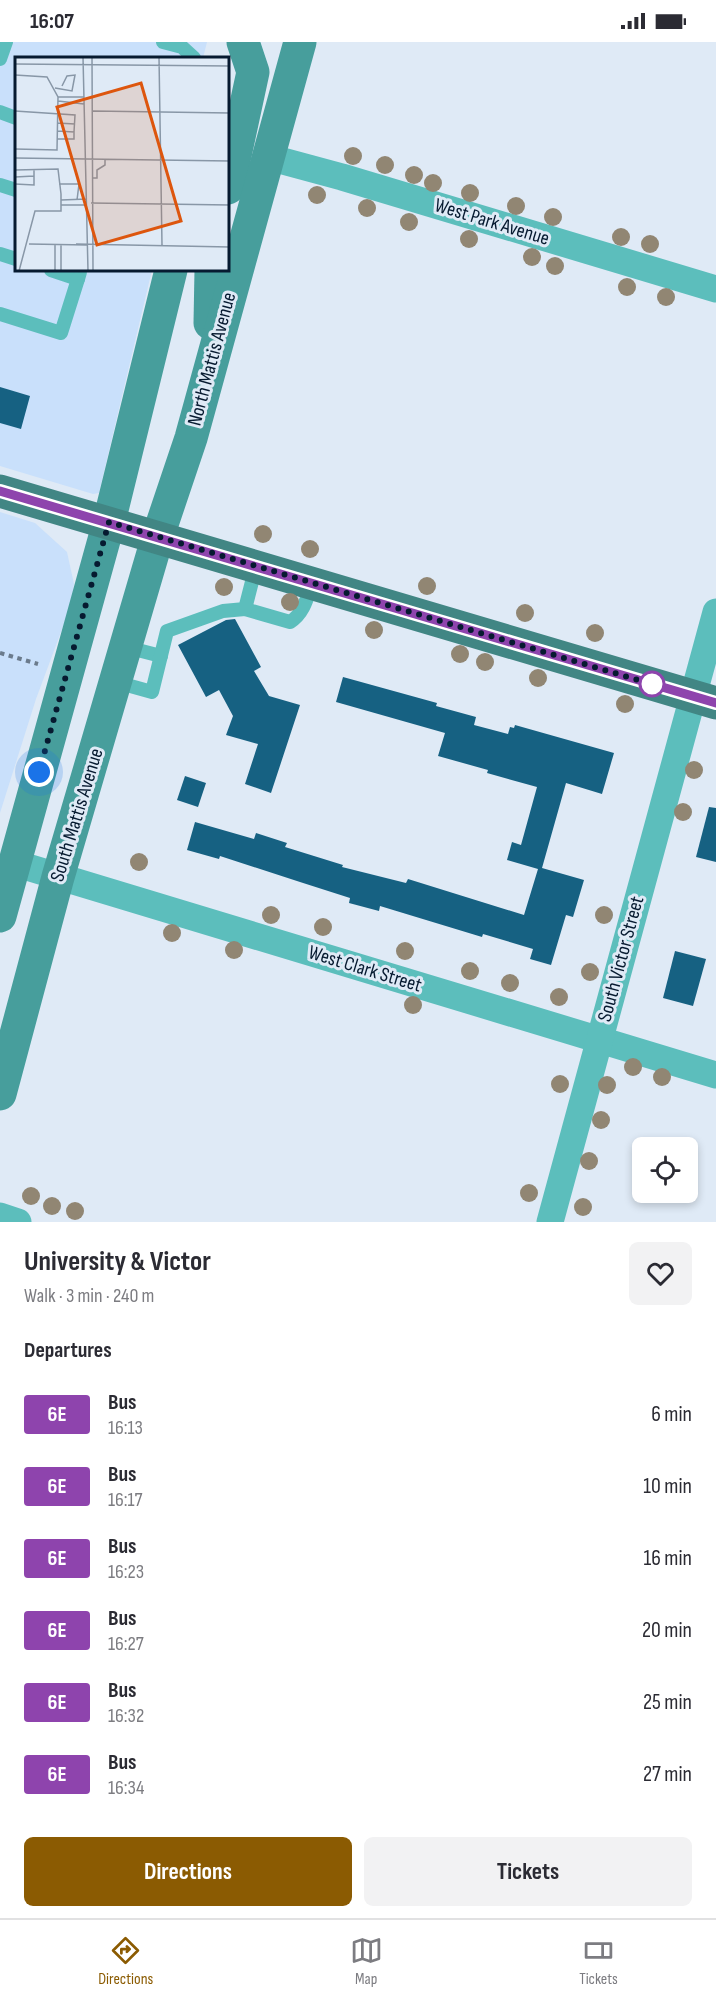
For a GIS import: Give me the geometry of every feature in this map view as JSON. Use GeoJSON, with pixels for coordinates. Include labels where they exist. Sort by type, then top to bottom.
{"type":"FeatureCollection","features":[{"type":"Feature","properties":{"kind":"main road"},"geometry":{"type":"LineString","coordinates":[[223,57],[227,42]]}},
{"type":"Feature","properties":{"kind":"main road"},"geometry":{"type":"LineString","coordinates":[[230,179],[253,72],[243,42]]}},
{"type":"Feature","properties":{"kind":"main road","name":"North Mattis Avenue"},"geometry":{"type":"LineString","coordinates":[[158,536],[191,438],[300,42]]}},
{"type":"Feature","properties":{"kind":"main road"},"geometry":{"type":"LineString","coordinates":[[0,916],[11,858],[109,522],[171,272]]}},
{"type":"Feature","properties":{"kind":"main road"},"geometry":{"type":"LineString","coordinates":[[210,370],[211,272]]}},
{"type":"Feature","properties":{"kind":"main road"},"geometry":{"type":"LineString","coordinates":[[0,491],[705,700]]}},
{"type":"Feature","properties":{"kind":"main road","name":"South Mattis Avenue"},"geometry":{"type":"LineString","coordinates":[[0,1094],[58,877],[158,536]]}},
{"type":"Feature","properties":{"kind":"street","name":"West Park Avenue"},"geometry":{"type":"LineString","coordinates":[[268,157],[342,177],[716,290]]}},
{"type":"Feature","properties":{"kind":"street","name":"South Victor Street"},"geometry":{"type":"LineString","coordinates":[[550,1222],[599,1040],[705,700],[716,612]]}},
{"type":"Feature","properties":{"kind":"street","name":"West Clark Street"},"geometry":{"type":"LineString","coordinates":[[11,858],[58,877],[716,1076]]}},
{"type":"Feature","properties":{"kind":"street"},"geometry":{"type":"LineString","coordinates":[[0,1216],[18,1222]]}},
{"type":"Feature","properties":{"kind":"lane"},"geometry":{"type":"LineString","coordinates":[[0,59],[6,42]]}},
{"type":"Feature","properties":{"kind":"lane"},"geometry":{"type":"LineString","coordinates":[[163,42],[182,47],[193,57]]}},
{"type":"Feature","properties":{"kind":"lane"},"geometry":{"type":"LineString","coordinates":[[0,112],[15,117]]}},
{"type":"Feature","properties":{"kind":"lane"},"geometry":{"type":"LineString","coordinates":[[0,185],[15,190]]}},
{"type":"Feature","properties":{"kind":"lane"},"geometry":{"type":"LineString","coordinates":[[0,254],[15,259]]}},
{"type":"Feature","properties":{"kind":"lane"},"geometry":{"type":"LineString","coordinates":[[0,314],[61,333],[80,274]]}},
{"type":"Feature","properties":{"kind":"lane"},"geometry":{"type":"LineString","coordinates":[[244,609],[256,566]]}},
{"type":"Feature","properties":{"kind":"lane"},"geometry":{"type":"LineString","coordinates":[[116,682],[152,692],[167,631],[223,611],[244,609],[290,622],[302,609],[312,583]]}},
{"type":"Feature","properties":{"kind":"lane"},"geometry":{"type":"LineString","coordinates":[[126,647],[161,656]]}},
{"type":"Feature","properties":{"kind":"path"},"geometry":{"type":"LineString","coordinates":[[0,653],[38,664]]}},
{"type":"Feature","properties":{"kind":"shaded area"},"geometry":{"type":"Polygon","coordinates":[[[0,42],[207,42],[203,57],[15,57],[15,272],[152,272],[99,493],[93,494],[0,466],[0,42]]]}},
{"type":"Feature","properties":{"kind":"shaded area"},"geometry":{"type":"Polygon","coordinates":[[[0,512],[35,523],[67,552],[74,584],[71,605],[36,699],[0,813],[0,512]]]}},
{"type":"Feature","properties":{"kind":"building"},"geometry":{"type":"Polygon","coordinates":[[[0,387],[30,396],[21,429],[0,423],[0,387]]]}},
{"type":"Feature","properties":{"kind":"building"},"geometry":{"type":"Polygon","coordinates":[[[235,619],[261,667],[254,671],[269,696],[300,705],[271,793],[245,784],[258,744],[226,735],[233,716],[219,690],[206,697],[178,645],[226,620],[235,619]]]}},
{"type":"Feature","properties":{"kind":"building"},"geometry":{"type":"Polygon","coordinates":[[[343,677],[437,703],[436,706],[476,717],[474,725],[508,734],[510,727],[514,728],[515,725],[614,753],[602,794],[566,783],[542,868],[584,880],[573,917],[566,915],[551,965],[530,959],[533,949],[483,934],[482,937],[380,906],[379,911],[349,903],[350,898],[220,856],[219,859],[187,850],[195,822],[254,839],[256,833],[287,843],[285,847],[343,865],[342,867],[406,883],[408,879],[524,915],[538,869],[507,860],[512,842],[521,845],[537,787],[438,756],[445,733],[336,702],[343,677]]]}},
{"type":"Feature","properties":{"kind":"building"},"geometry":{"type":"Polygon","coordinates":[[[185,776],[206,783],[198,807],[177,800],[185,776]]]}},
{"type":"Feature","properties":{"kind":"building"},"geometry":{"type":"Polygon","coordinates":[[[709,807],[716,808],[716,862],[696,857],[709,807]]]}},
{"type":"Feature","properties":{"kind":"building"},"geometry":{"type":"Polygon","coordinates":[[[675,951],[706,959],[693,1006],[663,998],[675,951]]]}},
{"type":"Feature","properties":{"kind":"bus line","name":"6E"},"geometry":{"type":"LineString","coordinates":[[0,491],[142,531],[716,703]]}},
{"type":"Feature","properties":{"kind":"route"},"geometry":{"type":"LineString","coordinates":[[39,772],[109,522],[658,686],[652,684]]}}]}
